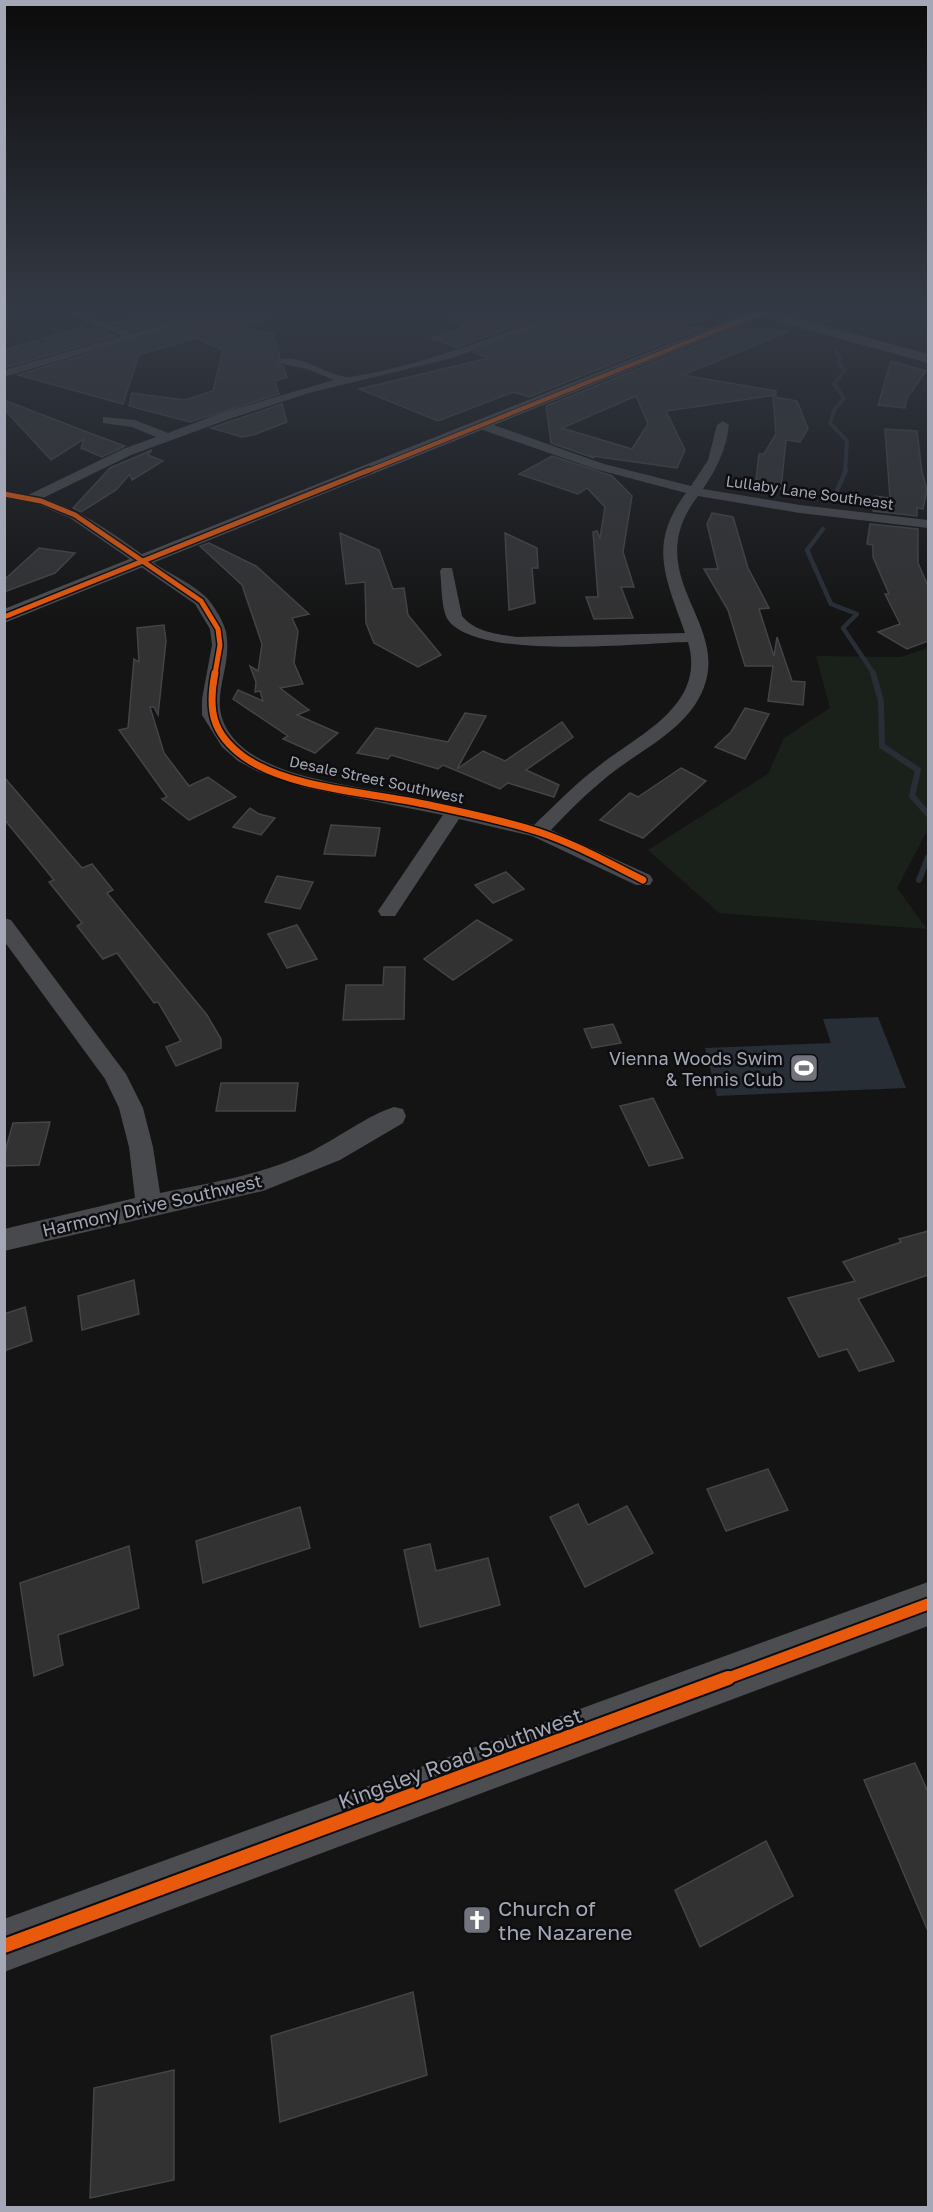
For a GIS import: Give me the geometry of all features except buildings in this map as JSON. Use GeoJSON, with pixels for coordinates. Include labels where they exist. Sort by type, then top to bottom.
{"type":"FeatureCollection","features":[{"type":"Feature","properties":{"kind":"street"},"geometry":{"type":"LineString","coordinates":[[30,499],[88,470],[167,436],[229,415]]}},
{"type":"Feature","properties":{"kind":"street"},"geometry":{"type":"LineString","coordinates":[[4,617],[505,415]]}},
{"type":"Feature","properties":{"kind":"street"},"geometry":{"type":"LineString","coordinates":[[107,420],[135,424],[167,436]]}},
{"type":"Feature","properties":{"kind":"street","name":"Lullaby Lane Southeast"},"geometry":{"type":"LineString","coordinates":[[481,425],[590,465],[696,492],[783,507],[928,524]]}},
{"type":"Feature","properties":{"kind":"street"},"geometry":{"type":"LineString","coordinates":[[538,832],[612,764],[658,733],[688,702],[696,684],[700,666],[695,638],[670,568],[669,552],[676,519],[718,456],[723,425]]}},
{"type":"Feature","properties":{"kind":"street","name":"Desale Street Southwest"},"geometry":{"type":"LineString","coordinates":[[4,494],[30,499],[75,515],[190,590],[211,614],[218,629],[220,645],[210,699],[212,715],[218,730],[228,743],[244,757],[265,768],[312,784],[455,811],[538,832],[643,880]]}},
{"type":"Feature","properties":{"kind":"street"},"geometry":{"type":"LineString","coordinates":[[447,572],[454,617],[461,625],[484,637],[516,642],[695,638]]}},
{"type":"Feature","properties":{"kind":"street"},"geometry":{"type":"LineString","coordinates":[[388,911],[455,811]]}},
{"type":"Feature","properties":{"kind":"street"},"geometry":{"type":"LineString","coordinates":[[4,925],[114,1074],[131,1108],[141,1147],[148,1206]]}},
{"type":"Feature","properties":{"kind":"street","name":"Harmony Drive Southwest"},"geometry":{"type":"LineString","coordinates":[[4,1240],[75,1221],[216,1194],[265,1180],[315,1161],[363,1137],[394,1116]]}},
{"type":"Feature","properties":{"kind":"street","name":"Kingsley Road Southwest"},"geometry":{"type":"LineString","coordinates":[[4,1946],[928,1604]]}},
{"type":"Feature","properties":{"kind":"shaded area"},"geometry":{"type":"Polygon","coordinates":[[[928,648],[928,833],[897,888],[927,929],[719,913],[648,850],[768,774],[784,738],[830,708],[816,656],[901,657],[928,648]]]}},
{"type":"Feature","properties":{"kind":"shaded area","name":"Vienna Woods Swim & Tennis Club"},"geometry":{"type":"Polygon","coordinates":[[[878,1017],[906,1088],[717,1096],[705,1048],[831,1043],[823,1019],[878,1017]]]}},
{"type":"Feature","properties":{"kind":"waterway"},"geometry":{"type":"LineString","coordinates":[[832,415],[830,423],[847,441],[845,472]]}},
{"type":"Feature","properties":{"kind":"waterway"},"geometry":{"type":"LineString","coordinates":[[832,502],[846,470]]}},
{"type":"Feature","properties":{"kind":"waterway"},"geometry":{"type":"LineString","coordinates":[[823,529],[807,550],[831,604],[857,614],[843,628],[874,674]]}},
{"type":"Feature","properties":{"kind":"waterway"},"geometry":{"type":"LineString","coordinates":[[873,673],[881,701],[882,746],[918,770],[912,796],[928,814]]}},
{"type":"Feature","properties":{"kind":"waterway"},"geometry":{"type":"LineString","coordinates":[[919,880],[928,857]]}},
{"type":"Feature","properties":{"kind":"cycle path"},"geometry":{"type":"LineString","coordinates":[[4,617],[505,415]]}},
{"type":"Feature","properties":{"kind":"cycle path"},"geometry":{"type":"LineString","coordinates":[[4,494],[41,501],[75,515],[201,601],[218,629],[220,645],[210,699],[211,715],[228,743],[244,757],[265,768],[312,784],[423,804],[538,832],[567,843],[643,880]]}},
{"type":"Feature","properties":{"kind":"cycle path"},"geometry":{"type":"LineString","coordinates":[[4,1946],[928,1604]]}},
{"type":"Feature","properties":{"kind":"place","name":"Vienna Woods Swim & Tennis Club"},"geometry":{"type":"Point","coordinates":[804,1068]}},
{"type":"Feature","properties":{"kind":"place","name":"Church of the Nazarene"},"geometry":{"type":"Point","coordinates":[477,1920]}}]}
